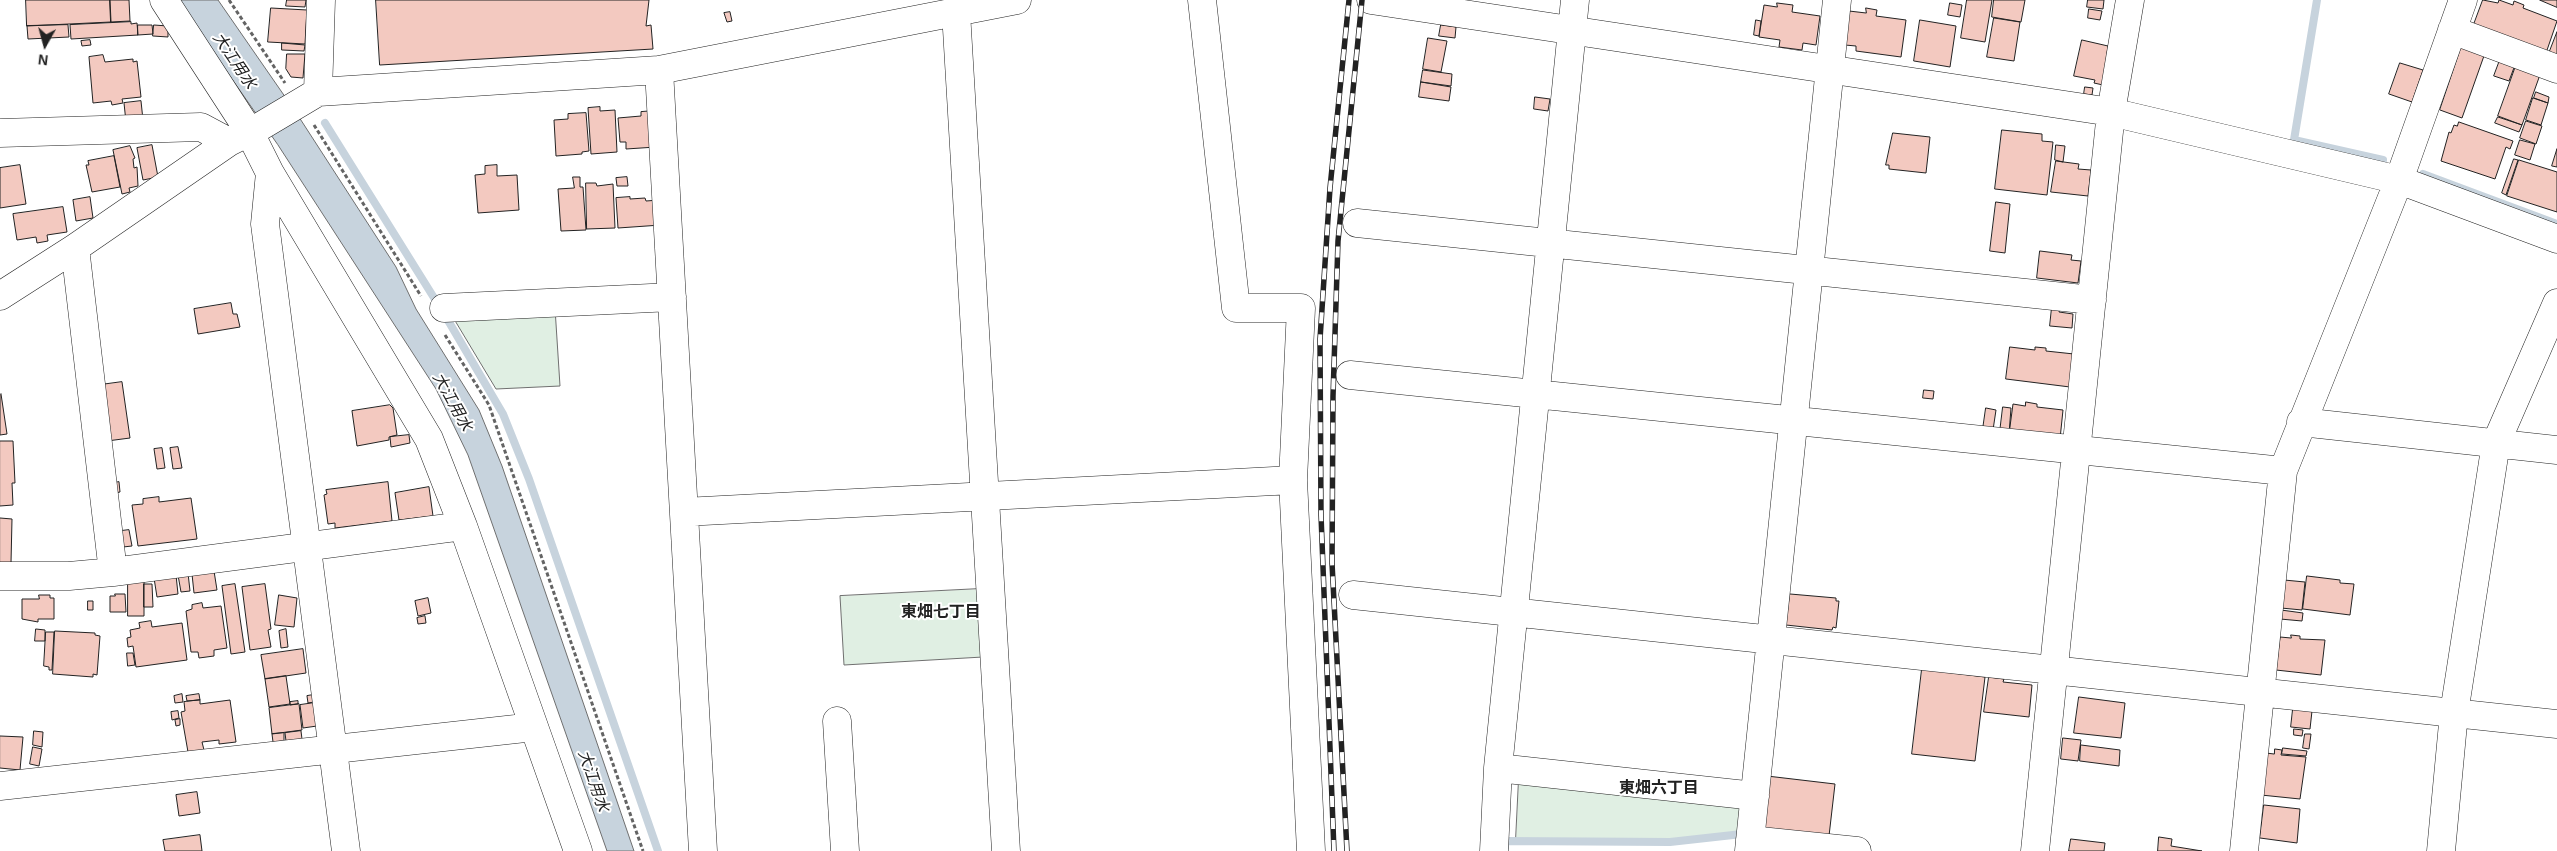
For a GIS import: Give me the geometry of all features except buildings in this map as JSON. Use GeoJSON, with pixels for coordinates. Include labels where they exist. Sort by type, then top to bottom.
{"type":"FeatureCollection","features":[{"type":"Feature","properties":{"kind":"street"},"geometry":{"type":"LineString","coordinates":[[164,0],[429,439],[463,526],[578,851]]}},
{"type":"Feature","properties":{"kind":"street"},"geometry":{"type":"LineString","coordinates":[[304,100],[321,0]]}},
{"type":"Feature","properties":{"kind":"street"},"geometry":{"type":"LineString","coordinates":[[1202,0],[1236,308],[1301,308],[1293,480],[1311,851]]}},
{"type":"Feature","properties":{"kind":"street"},"geometry":{"type":"LineString","coordinates":[[1371,0],[2111,112],[2399,180],[2557,239]]}},
{"type":"Feature","properties":{"kind":"street"},"geometry":{"type":"LineString","coordinates":[[1494,851],[1498,768],[1575,0]]}},
{"type":"Feature","properties":{"kind":"street"},"geometry":{"type":"LineString","coordinates":[[1837,0],[1749,846],[1857,851]]}},
{"type":"Feature","properties":{"kind":"street"},"geometry":{"type":"LineString","coordinates":[[2035,851],[2111,112],[2130,0]]}},
{"type":"Feature","properties":{"kind":"street"},"geometry":{"type":"LineString","coordinates":[[2244,851],[2283,471],[2399,180],[2463,0]]}},
{"type":"Feature","properties":{"kind":"street"},"geometry":{"type":"LineString","coordinates":[[0,296],[76,248],[246,133],[304,100],[659,70],[1010,1]]}},
{"type":"Feature","properties":{"kind":"street"},"geometry":{"type":"LineString","coordinates":[[956,12],[1006,851]]}},
{"type":"Feature","properties":{"kind":"street"},"geometry":{"type":"LineString","coordinates":[[2452,30],[2557,69]]}},
{"type":"Feature","properties":{"kind":"street"},"geometry":{"type":"LineString","coordinates":[[659,70],[703,851]]}},
{"type":"Feature","properties":{"kind":"street"},"geometry":{"type":"LineString","coordinates":[[0,133],[201,127],[246,133]]}},
{"type":"Feature","properties":{"kind":"street"},"geometry":{"type":"LineString","coordinates":[[270,173],[265,224],[346,851]]}},
{"type":"Feature","properties":{"kind":"street"},"geometry":{"type":"LineString","coordinates":[[1357,223],[2092,300]]}},
{"type":"Feature","properties":{"kind":"street"},"geometry":{"type":"LineString","coordinates":[[76,248],[113,572]]}},
{"type":"Feature","properties":{"kind":"street"},"geometry":{"type":"LineString","coordinates":[[437,314],[672,297]]}},
{"type":"Feature","properties":{"kind":"street"},"geometry":{"type":"LineString","coordinates":[[2441,851],[2454,713],[2496,443],[2557,303]]}},
{"type":"Feature","properties":{"kind":"street"},"geometry":{"type":"LineString","coordinates":[[1350,375],[2283,471]]}},
{"type":"Feature","properties":{"kind":"street"},"geometry":{"type":"LineString","coordinates":[[2301,422],[2557,450]]}},
{"type":"Feature","properties":{"kind":"street"},"geometry":{"type":"LineString","coordinates":[[684,512],[1293,480]]}},
{"type":"Feature","properties":{"kind":"street"},"geometry":{"type":"LineString","coordinates":[[0,576],[69,576],[113,572],[463,526]]}},
{"type":"Feature","properties":{"kind":"street"},"geometry":{"type":"LineString","coordinates":[[1353,594],[2557,724]]}},
{"type":"Feature","properties":{"kind":"street"},"geometry":{"type":"LineString","coordinates":[[838,721],[845,851]]}},
{"type":"Feature","properties":{"kind":"street"},"geometry":{"type":"LineString","coordinates":[[0,786],[333,747],[534,726]]}},
{"type":"Feature","properties":{"kind":"street"},"geometry":{"type":"LineString","coordinates":[[1498,768],[1755,796]]}},
{"type":"Feature","properties":{"kind":"path"},"geometry":{"type":"LineString","coordinates":[[229,0],[304,100],[437,314],[489,405],[643,851]]}},
{"type":"Feature","properties":{"kind":"green space"},"geometry":{"type":"Polygon","coordinates":[[[555,308],[560,386],[496,389],[451,314],[555,308]]]}},
{"type":"Feature","properties":{"kind":"green space"},"geometry":{"type":"Polygon","coordinates":[[[979,589],[983,657],[844,665],[840,596],[979,589]]]}},
{"type":"Feature","properties":{"kind":"green space"},"geometry":{"type":"Polygon","coordinates":[[[1519,778],[1749,801],[1742,832],[1670,840],[1516,839],[1519,778]]]}},
{"type":"Feature","properties":{"kind":"water","name":"大江用水"},"geometry":{"type":"Polygon","coordinates":[[[177,0],[218,0],[297,114],[396,267],[416,309],[479,410],[502,466],[634,851],[607,851],[468,455],[436,389],[278,145],[177,0]]]}},
{"type":"Feature","properties":{"kind":"waterway"},"geometry":{"type":"LineString","coordinates":[[2317,0],[2294,140],[2383,160]]}},
{"type":"Feature","properties":{"kind":"waterway"},"geometry":{"type":"LineString","coordinates":[[325,123],[436,301]]}},
{"type":"Feature","properties":{"kind":"waterway"},"geometry":{"type":"LineString","coordinates":[[2423,174],[2557,224]]}},
{"type":"Feature","properties":{"kind":"waterway"},"geometry":{"type":"LineString","coordinates":[[446,317],[503,414],[529,479],[658,851]]}},
{"type":"Feature","properties":{"kind":"waterway"},"geometry":{"type":"LineString","coordinates":[[1505,847],[1505,841],[1670,842],[1742,834]]}},
{"type":"Feature","properties":{"kind":"railway"},"geometry":{"type":"LineString","coordinates":[[1334,851],[1321,515],[1320,339],[1330,188],[1349,0]]}},
{"type":"Feature","properties":{"kind":"railway"},"geometry":{"type":"LineString","coordinates":[[1347,851],[1332,563],[1333,396],[1338,241],[1362,0]]}},
{"type":"Feature","properties":{"kind":"district","name":"東畑七丁目"},"geometry":{"type":"Point","coordinates":[941,613]}},
{"type":"Feature","properties":{"kind":"district","name":"東畑六丁目"},"geometry":{"type":"Point","coordinates":[1659,789]}}]}
